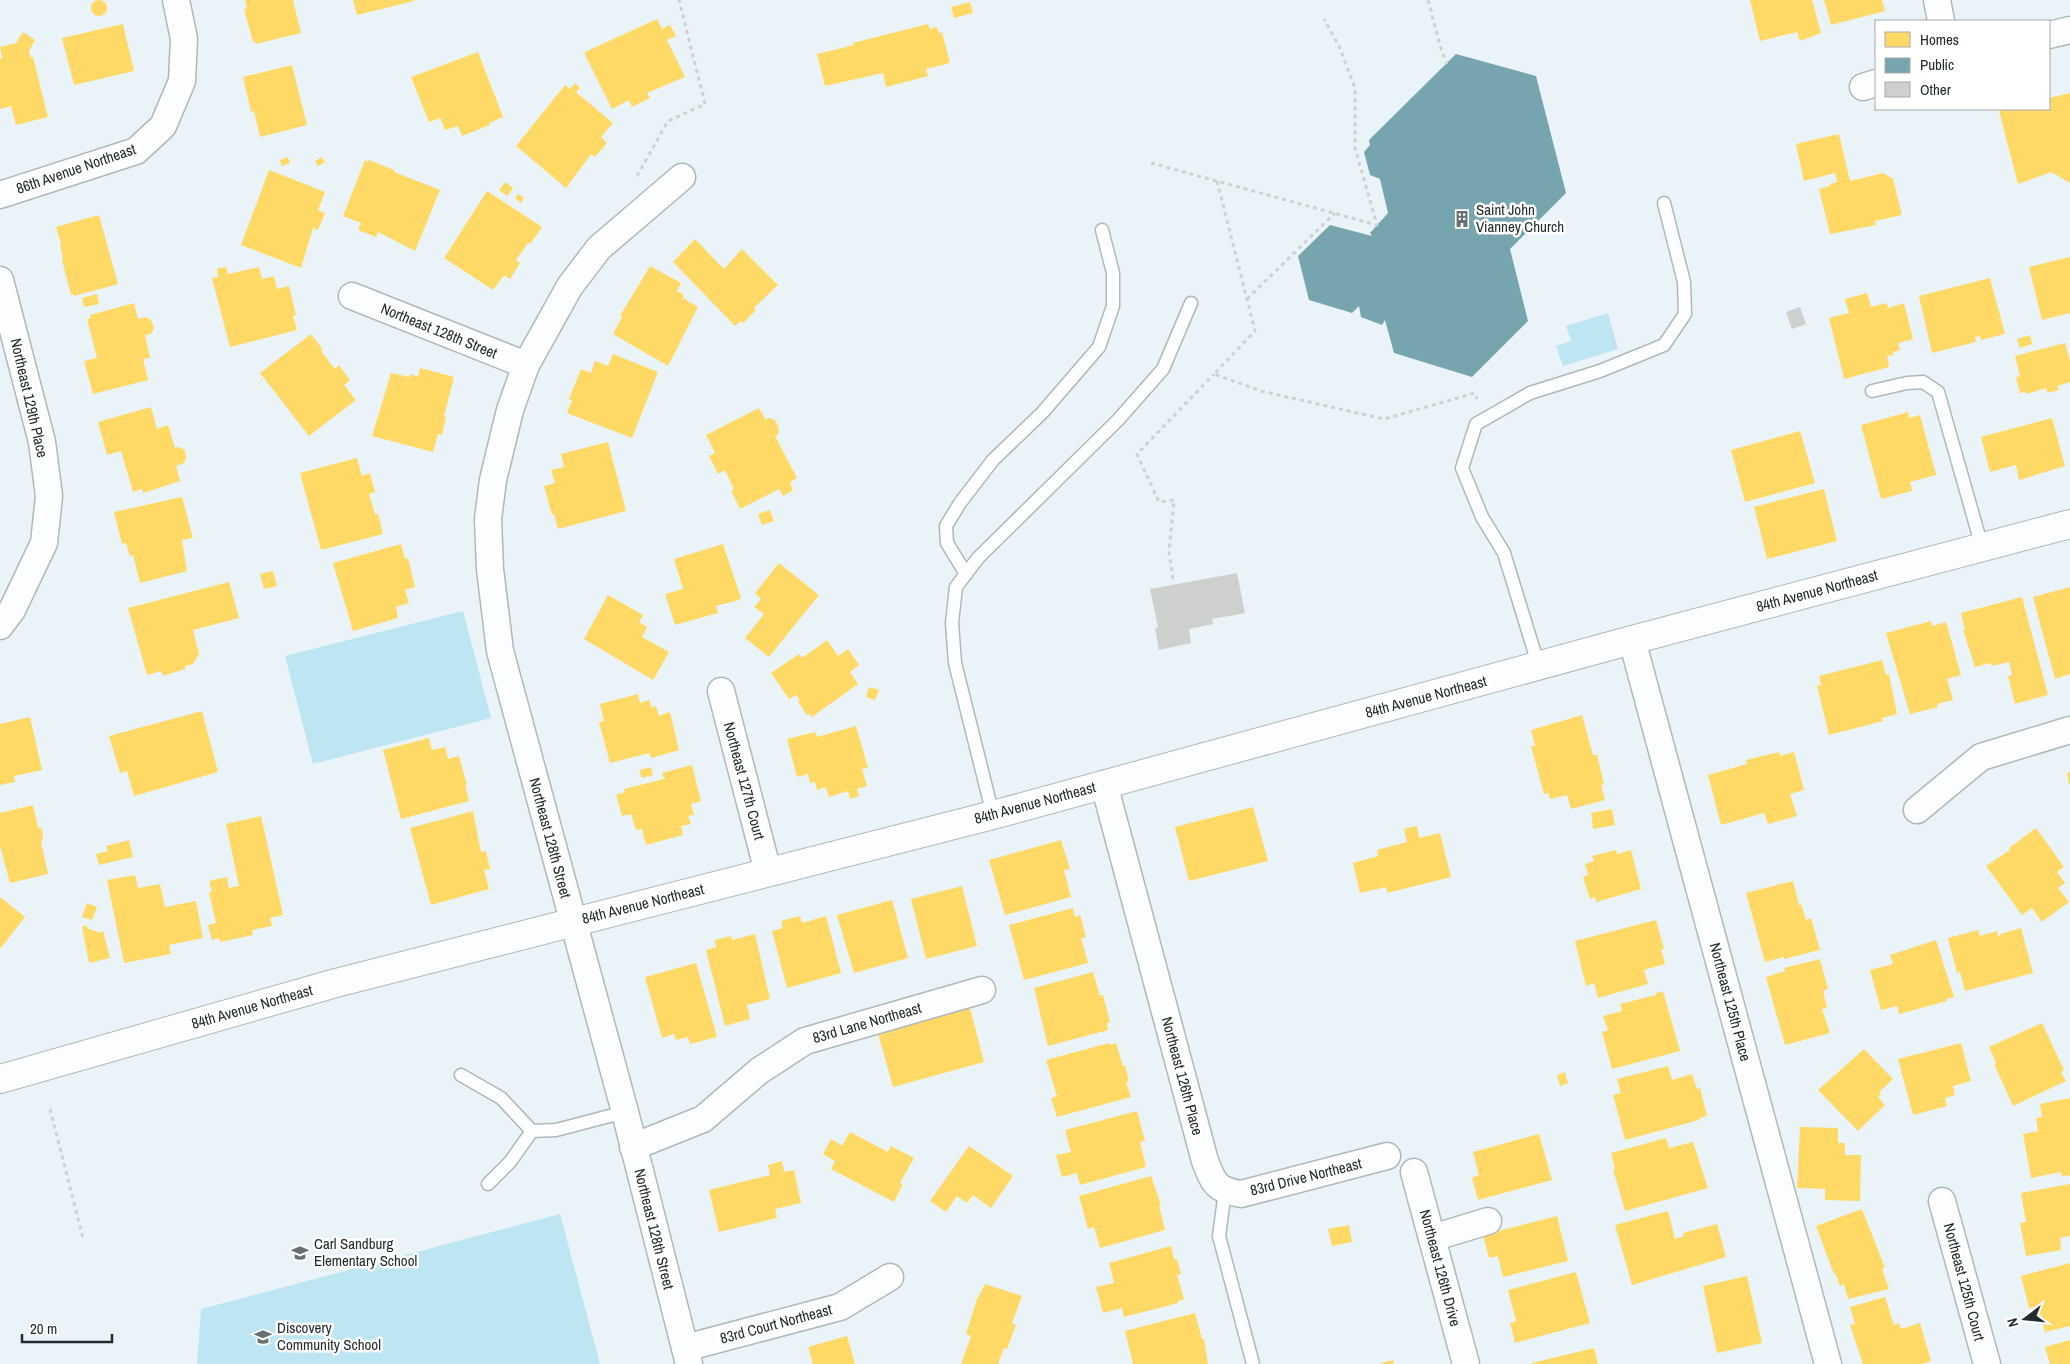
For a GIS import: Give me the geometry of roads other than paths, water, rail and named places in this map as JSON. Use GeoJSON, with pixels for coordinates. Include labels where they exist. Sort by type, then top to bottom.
{"type":"FeatureCollection","features":[{"type":"Feature","properties":{"kind":"street","name":"86th Avenue Northeast"},"geometry":{"type":"LineString","coordinates":[[0,195],[136,151],[163,126],[182,81],[184,39],[176,0]]}},
{"type":"Feature","properties":{"kind":"street"},"geometry":{"type":"LineString","coordinates":[[1937,0],[1941,20]]}},
{"type":"Feature","properties":{"kind":"street"},"geometry":{"type":"LineString","coordinates":[[2050,35],[2070,30]]}},
{"type":"Feature","properties":{"kind":"street","name":"Northeast 128th Street"},"geometry":{"type":"LineString","coordinates":[[682,177],[599,248],[570,286],[526,365],[510,410],[493,480],[488,518],[490,569],[500,651],[625,1112],[687,1356]]}},
{"type":"Feature","properties":{"kind":"street","name":"Northeast 129th Place"},"geometry":{"type":"LineString","coordinates":[[0,280],[42,442],[49,496],[44,543],[12,610],[0,626]]}},
{"type":"Feature","properties":{"kind":"street","name":"Northeast 128th Street"},"geometry":{"type":"LineString","coordinates":[[352,296],[526,365]]}},
{"type":"Feature","properties":{"kind":"street","name":"84th Avenue Northeast"},"geometry":{"type":"LineString","coordinates":[[0,1079],[326,986],[993,815],[1632,640],[2070,524]]}},
{"type":"Feature","properties":{"kind":"street","name":"Northeast 125th Place"},"geometry":{"type":"LineString","coordinates":[[1632,640],[1828,1364]]}},
{"type":"Feature","properties":{"kind":"street","name":"Northeast 127th Court"},"geometry":{"type":"LineString","coordinates":[[721,691],[768,872]]}},
{"type":"Feature","properties":{"kind":"street"},"geometry":{"type":"LineString","coordinates":[[1917,810],[1981,757],[2070,730]]}},
{"type":"Feature","properties":{"kind":"street","name":"Northeast 126th Place"},"geometry":{"type":"LineString","coordinates":[[1104,784],[1205,1161],[1212,1178],[1224,1191]]}},
{"type":"Feature","properties":{"kind":"street","name":"83rd Lane Northeast"},"geometry":{"type":"LineString","coordinates":[[633,1147],[702,1120],[759,1071],[805,1041],[982,990]]}},
{"type":"Feature","properties":{"kind":"street","name":"83rd Drive Northeast"},"geometry":{"type":"LineString","coordinates":[[1224,1191],[1241,1194],[1387,1156]]}},
{"type":"Feature","properties":{"kind":"street","name":"Northeast 126th Drive"},"geometry":{"type":"LineString","coordinates":[[1414,1172],[1466,1364]]}},
{"type":"Feature","properties":{"kind":"street","name":"Northeast 125th Court"},"geometry":{"type":"LineString","coordinates":[[1942,1200],[1986,1364]]}},
{"type":"Feature","properties":{"kind":"street"},"geometry":{"type":"LineString","coordinates":[[1432,1238],[1488,1221]]}},
{"type":"Feature","properties":{"kind":"street","name":"83rd Court Northeast"},"geometry":{"type":"LineString","coordinates":[[687,1356],[840,1307],[890,1277]]}},
{"type":"Feature","properties":{"kind":"lane"},"geometry":{"type":"LineString","coordinates":[[1539,667],[1504,553],[1482,517],[1462,468],[1476,424],[1530,393],[1600,371],[1664,345],[1685,314],[1684,282],[1664,203]]}},
{"type":"Feature","properties":{"kind":"lane"},"geometry":{"type":"LineString","coordinates":[[966,574],[947,542],[946,526],[960,503],[993,460],[1042,413],[1099,347],[1113,306],[1113,272],[1102,230]]}},
{"type":"Feature","properties":{"kind":"lane"},"geometry":{"type":"LineString","coordinates":[[993,815],[955,663],[952,623],[956,587],[978,558],[1118,420],[1163,368],[1191,303]]}},
{"type":"Feature","properties":{"kind":"lane"},"geometry":{"type":"LineString","coordinates":[[1872,391],[1907,383],[1924,382],[1938,392],[1982,547]]}},
{"type":"Feature","properties":{"kind":"lane"},"geometry":{"type":"LineString","coordinates":[[461,1075],[501,1098],[532,1131],[556,1130],[625,1112]]}},
{"type":"Feature","properties":{"kind":"lane"},"geometry":{"type":"LineString","coordinates":[[488,1184],[510,1162],[532,1131]]}},
{"type":"Feature","properties":{"kind":"lane"},"geometry":{"type":"LineString","coordinates":[[1224,1191],[1219,1236],[1253,1364]]}},
{"type":"Feature","properties":{"kind":"place","name":"Saint John Vianney Church"},"geometry":{"type":"Point","coordinates":[1462,219]}},
{"type":"Feature","properties":{"kind":"place","name":"Carl Sandburg Elementary School"},"geometry":{"type":"Point","coordinates":[300,1253]}},
{"type":"Feature","properties":{"kind":"place","name":"Discovery Community School"},"geometry":{"type":"Point","coordinates":[263,1337]}}]}
